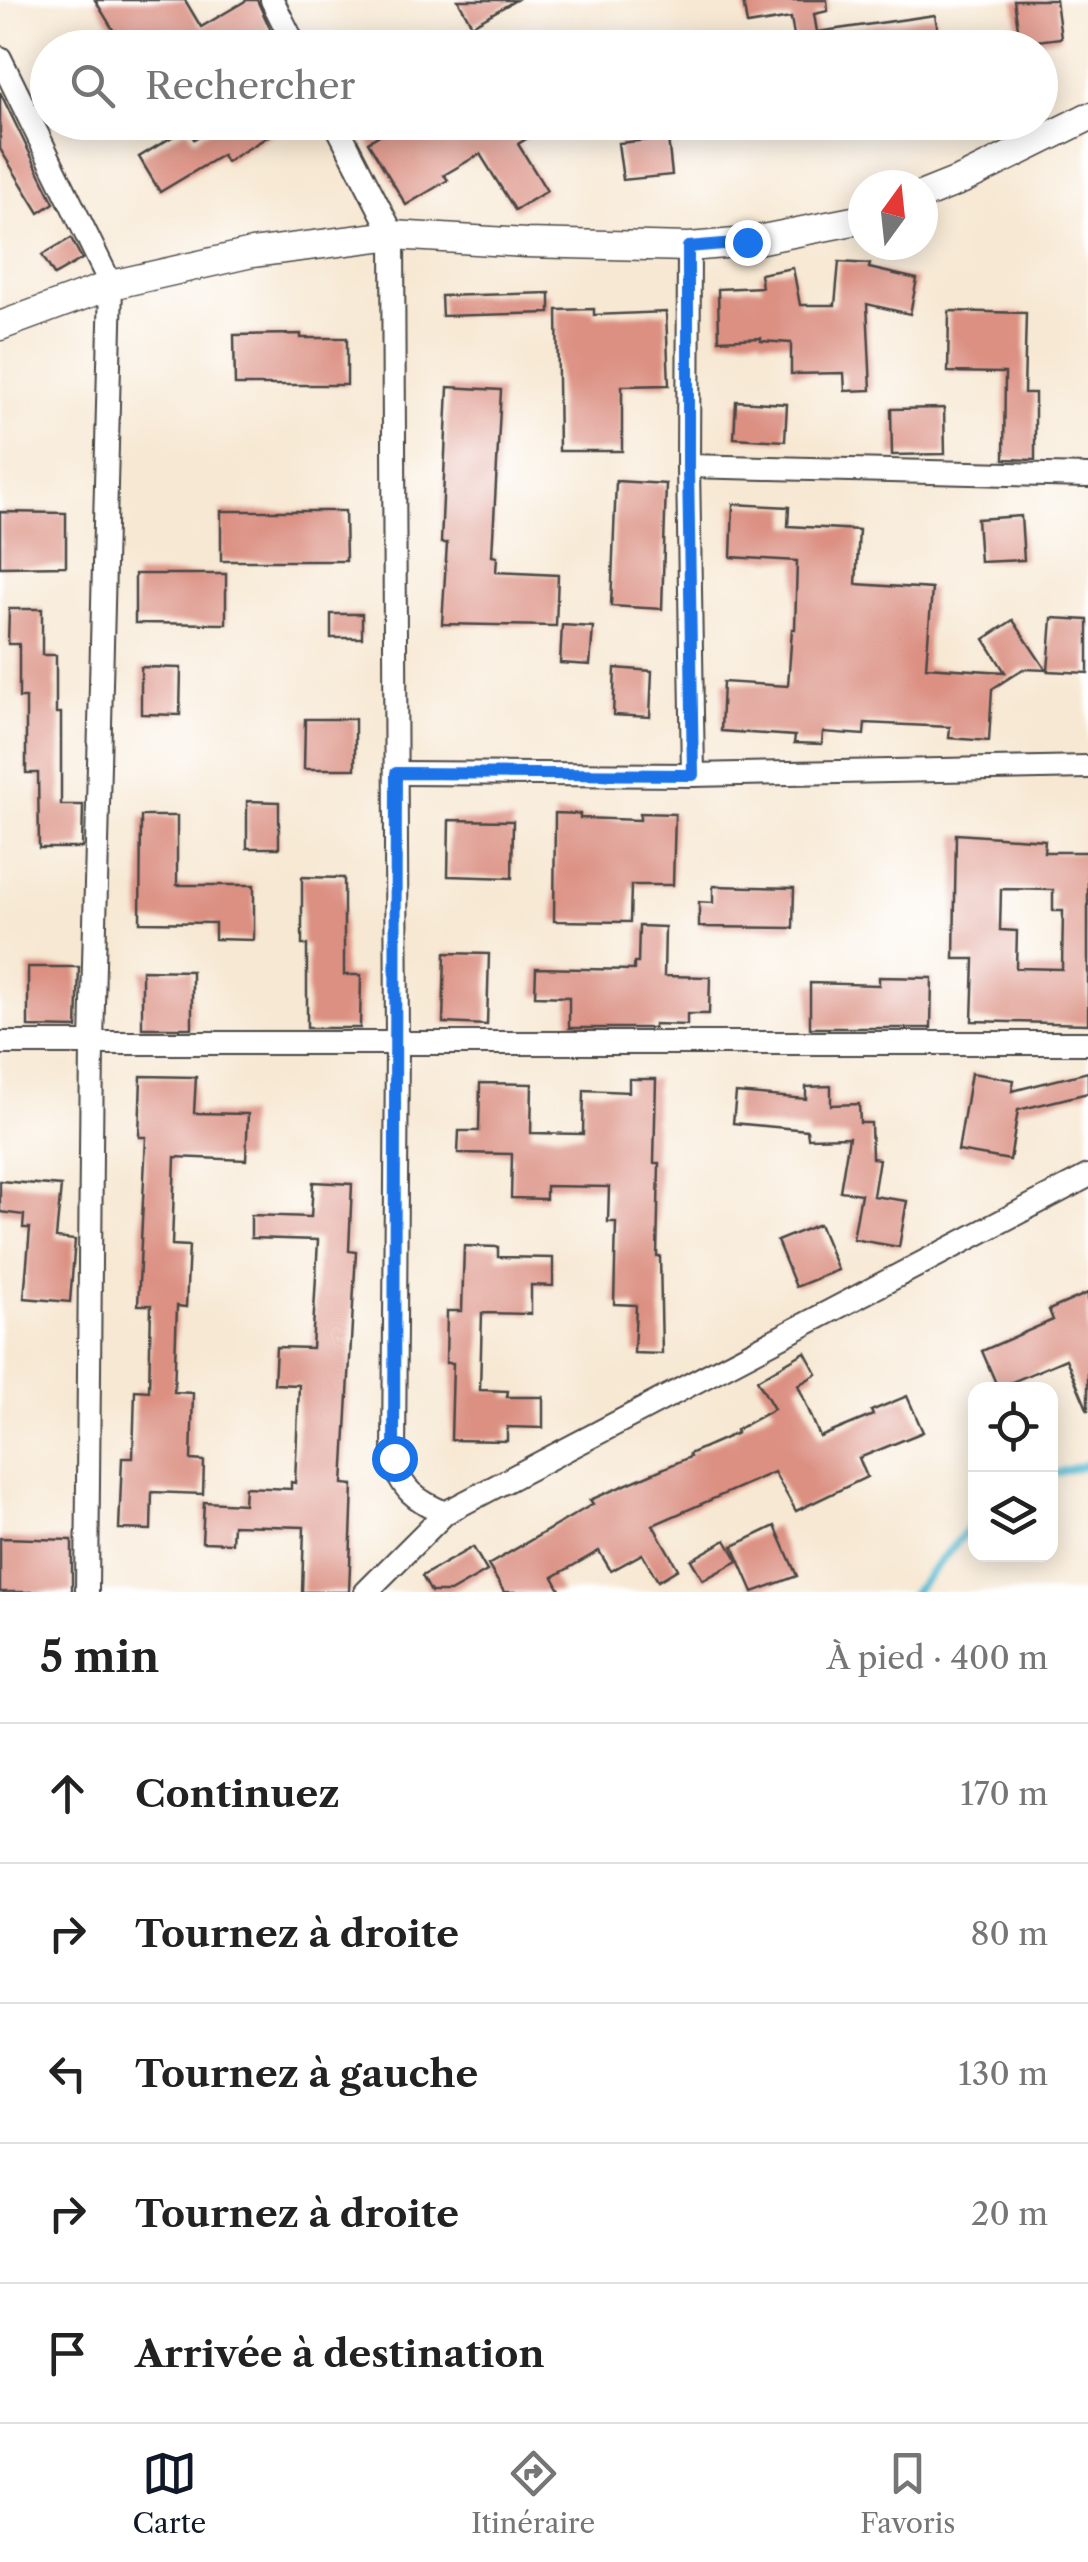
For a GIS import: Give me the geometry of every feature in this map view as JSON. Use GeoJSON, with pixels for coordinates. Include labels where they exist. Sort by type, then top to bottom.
{"type":"FeatureCollection","features":[{"type":"Feature","properties":{"kind":"street"},"geometry":{"type":"LineString","coordinates":[[272,0],[287,30]]}},
{"type":"Feature","properties":{"kind":"street"},"geometry":{"type":"LineString","coordinates":[[0,58],[30,119]]}},
{"type":"Feature","properties":{"kind":"street"},"geometry":{"type":"LineString","coordinates":[[1058,133],[1088,118]]}},
{"type":"Feature","properties":{"kind":"street"},"geometry":{"type":"LineString","coordinates":[[40,140],[111,285],[92,1044],[87,1592]]}},
{"type":"Feature","properties":{"kind":"street"},"geometry":{"type":"LineString","coordinates":[[344,140],[393,236],[397,1045],[394,1458],[396,1473],[407,1492],[445,1513]]}},
{"type":"Feature","properties":{"kind":"street"},"geometry":{"type":"LineString","coordinates":[[938,189],[1043,140]]}},
{"type":"Feature","properties":{"kind":"street"},"geometry":{"type":"LineString","coordinates":[[0,326],[111,285],[252,253],[393,236],[688,247],[747,242],[848,222]]}},
{"type":"Feature","properties":{"kind":"street"},"geometry":{"type":"LineString","coordinates":[[688,247],[693,775]]}},
{"type":"Feature","properties":{"kind":"street"},"geometry":{"type":"LineString","coordinates":[[688,466],[1088,476]]}},
{"type":"Feature","properties":{"kind":"street"},"geometry":{"type":"LineString","coordinates":[[396,773],[693,775],[1088,767]]}},
{"type":"Feature","properties":{"kind":"street"},"geometry":{"type":"LineString","coordinates":[[0,1043],[1088,1043]]}},
{"type":"Feature","properties":{"kind":"street"},"geometry":{"type":"LineString","coordinates":[[366,1592],[445,1513],[1088,1176]]}},
{"type":"Feature","properties":{"kind":"building"},"geometry":{"type":"Polygon","coordinates":[[[95,0],[185,0],[201,27],[247,0],[257,0],[271,30],[113,30],[95,0]]]}},
{"type":"Feature","properties":{"kind":"building"},"geometry":{"type":"Polygon","coordinates":[[[458,0],[516,0],[472,25],[458,0]]]}},
{"type":"Feature","properties":{"kind":"building"},"geometry":{"type":"Polygon","coordinates":[[[743,0],[827,0],[828,11],[814,14],[817,30],[793,30],[791,18],[747,25],[743,0]]]}},
{"type":"Feature","properties":{"kind":"building"},"geometry":{"type":"Polygon","coordinates":[[[1014,0],[1056,0],[1061,38],[1058,30],[1018,30],[1014,0]]]}},
{"type":"Feature","properties":{"kind":"building"},"geometry":{"type":"Polygon","coordinates":[[[935,15],[938,30],[831,30],[935,15]]]}},
{"type":"Feature","properties":{"kind":"building"},"geometry":{"type":"Polygon","coordinates":[[[0,92],[54,203],[39,213],[0,149],[0,92]]]}},
{"type":"Feature","properties":{"kind":"building"},"geometry":{"type":"Polygon","coordinates":[[[167,140],[262,140],[226,162],[222,155],[160,192],[139,157],[167,140]]]}},
{"type":"Feature","properties":{"kind":"building"},"geometry":{"type":"Polygon","coordinates":[[[525,140],[518,144],[547,191],[515,210],[480,154],[444,175],[448,180],[406,205],[368,142],[525,140]]]}},
{"type":"Feature","properties":{"kind":"building"},"geometry":{"type":"Polygon","coordinates":[[[668,140],[672,175],[623,180],[618,143],[668,140]]]}},
{"type":"Feature","properties":{"kind":"building"},"geometry":{"type":"Polygon","coordinates":[[[71,238],[82,259],[54,275],[42,255],[71,238]]]}},
{"type":"Feature","properties":{"kind":"building"},"geometry":{"type":"Polygon","coordinates":[[[839,262],[870,264],[869,268],[917,279],[910,314],[867,304],[871,390],[845,391],[844,373],[791,374],[791,343],[761,338],[719,340],[718,289],[762,287],[760,274],[793,268],[800,305],[835,305],[839,262]]]}},
{"type":"Feature","properties":{"kind":"building"},"geometry":{"type":"Polygon","coordinates":[[[550,293],[550,313],[442,316],[441,296],[550,293]]]}},
{"type":"Feature","properties":{"kind":"building"},"geometry":{"type":"Polygon","coordinates":[[[594,309],[594,315],[666,312],[669,385],[622,386],[622,451],[559,451],[557,310],[594,309]]]}},
{"type":"Feature","properties":{"kind":"building"},"geometry":{"type":"Polygon","coordinates":[[[949,311],[1026,313],[1024,393],[1035,393],[1035,460],[1004,459],[1005,373],[948,372],[949,311]]]}},
{"type":"Feature","properties":{"kind":"building"},"geometry":{"type":"Polygon","coordinates":[[[301,334],[301,338],[347,338],[347,385],[235,385],[234,335],[301,334]]]}},
{"type":"Feature","properties":{"kind":"building"},"geometry":{"type":"Polygon","coordinates":[[[448,387],[501,390],[492,556],[497,557],[496,572],[558,575],[556,626],[442,624],[447,543],[441,543],[448,387]]]}},
{"type":"Feature","properties":{"kind":"building"},"geometry":{"type":"Polygon","coordinates":[[[736,401],[787,404],[785,441],[734,438],[736,401]]]}},
{"type":"Feature","properties":{"kind":"building"},"geometry":{"type":"Polygon","coordinates":[[[944,408],[945,454],[892,455],[891,409],[944,408]]]}},
{"type":"Feature","properties":{"kind":"building"},"geometry":{"type":"Polygon","coordinates":[[[616,481],[666,484],[662,609],[611,606],[616,481]]]}},
{"type":"Feature","properties":{"kind":"building"},"geometry":{"type":"Polygon","coordinates":[[[733,504],[789,507],[788,526],[859,530],[856,584],[932,589],[926,667],[1005,672],[984,639],[1013,620],[1046,670],[1023,669],[992,689],[989,741],[949,738],[950,727],[865,723],[864,735],[823,732],[822,744],[794,743],[795,736],[721,731],[723,682],[788,686],[795,629],[797,561],[731,557],[733,504]]]}},
{"type":"Feature","properties":{"kind":"building"},"geometry":{"type":"Polygon","coordinates":[[[221,511],[345,511],[346,561],[221,561],[221,511]]]}},
{"type":"Feature","properties":{"kind":"building"},"geometry":{"type":"Polygon","coordinates":[[[0,512],[66,513],[66,566],[0,567],[0,512]]]}},
{"type":"Feature","properties":{"kind":"building"},"geometry":{"type":"Polygon","coordinates":[[[1021,516],[1024,560],[980,562],[977,519],[1021,516]]]}},
{"type":"Feature","properties":{"kind":"building"},"geometry":{"type":"Polygon","coordinates":[[[135,574],[226,574],[226,624],[135,623],[135,574]]]}},
{"type":"Feature","properties":{"kind":"building"},"geometry":{"type":"Polygon","coordinates":[[[9,609],[42,609],[42,655],[56,655],[56,713],[61,713],[61,805],[83,805],[82,848],[39,848],[38,773],[26,773],[26,698],[19,698],[19,644],[8,644],[9,609]]]}},
{"type":"Feature","properties":{"kind":"building"},"geometry":{"type":"Polygon","coordinates":[[[331,614],[362,614],[362,638],[331,638],[331,614]]]}},
{"type":"Feature","properties":{"kind":"building"},"geometry":{"type":"Polygon","coordinates":[[[1052,618],[1088,620],[1088,673],[1048,671],[1052,618]]]}},
{"type":"Feature","properties":{"kind":"building"},"geometry":{"type":"Polygon","coordinates":[[[562,625],[593,627],[590,665],[560,663],[562,625]]]}},
{"type":"Feature","properties":{"kind":"building"},"geometry":{"type":"Polygon","coordinates":[[[141,667],[181,668],[180,715],[141,714],[141,667]]]}},
{"type":"Feature","properties":{"kind":"building"},"geometry":{"type":"Polygon","coordinates":[[[615,668],[652,671],[650,717],[613,715],[615,668]]]}},
{"type":"Feature","properties":{"kind":"building"},"geometry":{"type":"Polygon","coordinates":[[[305,719],[355,719],[355,769],[304,769],[305,719]]]}},
{"type":"Feature","properties":{"kind":"building"},"geometry":{"type":"Polygon","coordinates":[[[247,801],[279,802],[279,848],[247,848],[247,801]]]}},
{"type":"Feature","properties":{"kind":"building"},"geometry":{"type":"Polygon","coordinates":[[[555,813],[640,820],[640,813],[675,814],[673,885],[631,885],[630,922],[554,921],[555,813]]]}},
{"type":"Feature","properties":{"kind":"building"},"geometry":{"type":"Polygon","coordinates":[[[141,816],[177,816],[177,885],[254,885],[254,940],[215,939],[215,923],[140,922],[141,816]]]}},
{"type":"Feature","properties":{"kind":"building"},"geometry":{"type":"Polygon","coordinates":[[[449,820],[513,821],[512,878],[448,876],[449,820]]]}},
{"type":"Feature","properties":{"kind":"building"},"geometry":{"type":"Polygon","coordinates":[[[956,834],[1045,840],[1044,852],[1088,852],[1088,1024],[972,1021],[974,959],[954,959],[956,834]],[[1001,889],[1000,930],[1017,931],[1016,968],[1062,969],[1063,911],[1053,911],[1053,890],[1001,889]]]}},
{"type":"Feature","properties":{"kind":"building"},"geometry":{"type":"Polygon","coordinates":[[[302,877],[344,878],[344,975],[361,975],[360,1028],[307,1028],[302,877]]]}},
{"type":"Feature","properties":{"kind":"building"},"geometry":{"type":"Polygon","coordinates":[[[713,886],[794,888],[793,928],[699,927],[699,902],[713,903],[713,886]]]}},
{"type":"Feature","properties":{"kind":"building"},"geometry":{"type":"Polygon","coordinates":[[[639,926],[665,927],[664,976],[710,977],[709,1014],[687,1014],[687,1025],[569,1028],[569,997],[535,996],[536,968],[634,970],[634,963],[638,963],[639,926]]]}},
{"type":"Feature","properties":{"kind":"building"},"geometry":{"type":"Polygon","coordinates":[[[445,953],[489,954],[487,1025],[443,1023],[445,953]]]}},
{"type":"Feature","properties":{"kind":"building"},"geometry":{"type":"Polygon","coordinates":[[[28,967],[79,967],[77,1028],[28,1027],[28,967]]]}},
{"type":"Feature","properties":{"kind":"building"},"geometry":{"type":"Polygon","coordinates":[[[142,970],[192,971],[192,1028],[142,1028],[142,970]]]}},
{"type":"Feature","properties":{"kind":"building"},"geometry":{"type":"Polygon","coordinates":[[[879,977],[932,978],[931,1028],[810,1028],[810,983],[879,985],[879,977]]]}},
{"type":"Feature","properties":{"kind":"building"},"geometry":{"type":"Polygon","coordinates":[[[1088,1072],[1088,1093],[1018,1110],[1010,1160],[958,1151],[971,1073],[1014,1080],[1012,1091],[1088,1072]]]}},
{"type":"Feature","properties":{"kind":"building"},"geometry":{"type":"Polygon","coordinates":[[[141,1076],[196,1077],[194,1113],[248,1114],[246,1160],[175,1157],[172,1245],[189,1246],[186,1307],[177,1306],[174,1392],[193,1393],[191,1460],[204,1461],[203,1494],[152,1492],[151,1530],[119,1529],[122,1458],[133,1458],[135,1390],[149,1391],[151,1305],[138,1305],[146,1137],[139,1137],[141,1076]]]}},
{"type":"Feature","properties":{"kind":"building"},"geometry":{"type":"Polygon","coordinates":[[[629,1079],[656,1079],[654,1163],[659,1163],[657,1256],[662,1354],[634,1353],[636,1305],[614,1304],[616,1222],[608,1222],[609,1187],[546,1186],[546,1199],[511,1198],[512,1154],[458,1153],[459,1131],[479,1131],[480,1083],[532,1084],[531,1133],[583,1134],[584,1090],[629,1092],[629,1079]]]}},
{"type":"Feature","properties":{"kind":"building"},"geometry":{"type":"Polygon","coordinates":[[[831,1086],[831,1105],[859,1104],[860,1123],[871,1123],[872,1158],[879,1159],[873,1196],[907,1201],[899,1247],[853,1239],[861,1194],[840,1191],[849,1137],[808,1138],[807,1130],[733,1123],[736,1093],[806,1099],[806,1087],[831,1086]]]}},
{"type":"Feature","properties":{"kind":"building"},"geometry":{"type":"Polygon","coordinates":[[[0,1181],[61,1186],[56,1238],[75,1240],[70,1302],[24,1298],[30,1228],[23,1228],[24,1215],[0,1212],[0,1181]]]}},
{"type":"Feature","properties":{"kind":"building"},"geometry":{"type":"Polygon","coordinates":[[[313,1182],[352,1184],[349,1251],[356,1252],[343,1484],[353,1485],[349,1592],[302,1592],[304,1527],[233,1525],[232,1543],[202,1542],[204,1502],[244,1504],[245,1487],[291,1489],[291,1482],[295,1483],[299,1385],[274,1384],[276,1347],[312,1348],[318,1240],[251,1238],[251,1215],[311,1217],[313,1182]]]}},
{"type":"Feature","properties":{"kind":"building"},"geometry":{"type":"Polygon","coordinates":[[[819,1224],[838,1270],[796,1287],[777,1241],[819,1224]]]}},
{"type":"Feature","properties":{"kind":"building"},"geometry":{"type":"Polygon","coordinates":[[[464,1246],[498,1247],[498,1257],[553,1258],[553,1286],[531,1285],[531,1314],[482,1313],[480,1390],[508,1391],[507,1397],[543,1397],[543,1428],[507,1427],[507,1441],[451,1440],[453,1363],[446,1363],[447,1311],[462,1311],[464,1246]]]}},
{"type":"Feature","properties":{"kind":"building"},"geometry":{"type":"Polygon","coordinates":[[[1088,1293],[1088,1411],[1066,1359],[1012,1382],[995,1382],[982,1351],[1053,1320],[1049,1310],[1088,1293]]]}},
{"type":"Feature","properties":{"kind":"building"},"geometry":{"type":"Polygon","coordinates":[[[805,1352],[817,1374],[798,1385],[820,1437],[907,1396],[923,1432],[859,1458],[867,1477],[796,1511],[774,1472],[653,1525],[678,1569],[658,1581],[642,1554],[611,1571],[599,1551],[553,1577],[561,1592],[504,1592],[488,1565],[593,1504],[590,1500],[690,1457],[689,1454],[737,1433],[736,1430],[774,1409],[757,1380],[805,1352]]]}},
{"type":"Feature","properties":{"kind":"building"},"geometry":{"type":"Polygon","coordinates":[[[775,1526],[797,1576],[753,1592],[733,1546],[775,1526]]]}},
{"type":"Feature","properties":{"kind":"building"},"geometry":{"type":"Polygon","coordinates":[[[0,1538],[72,1540],[72,1592],[0,1592],[0,1538]]]}},
{"type":"Feature","properties":{"kind":"building"},"geometry":{"type":"Polygon","coordinates":[[[726,1540],[738,1561],[703,1580],[691,1560],[726,1540]]]}},
{"type":"Feature","properties":{"kind":"building"},"geometry":{"type":"Polygon","coordinates":[[[473,1547],[487,1571],[450,1592],[431,1592],[422,1576],[473,1547]]]}},
{"type":"Feature","properties":{"kind":"waterway"},"geometry":{"type":"LineString","coordinates":[[1058,1473],[1088,1464]]}},
{"type":"Feature","properties":{"kind":"waterway"},"geometry":{"type":"LineString","coordinates":[[914,1592],[968,1529]]}},
{"type":"Feature","properties":{"kind":"route"},"geometry":{"type":"LineString","coordinates":[[394,1458],[396,773],[693,775],[688,247],[747,242]]}}]}
